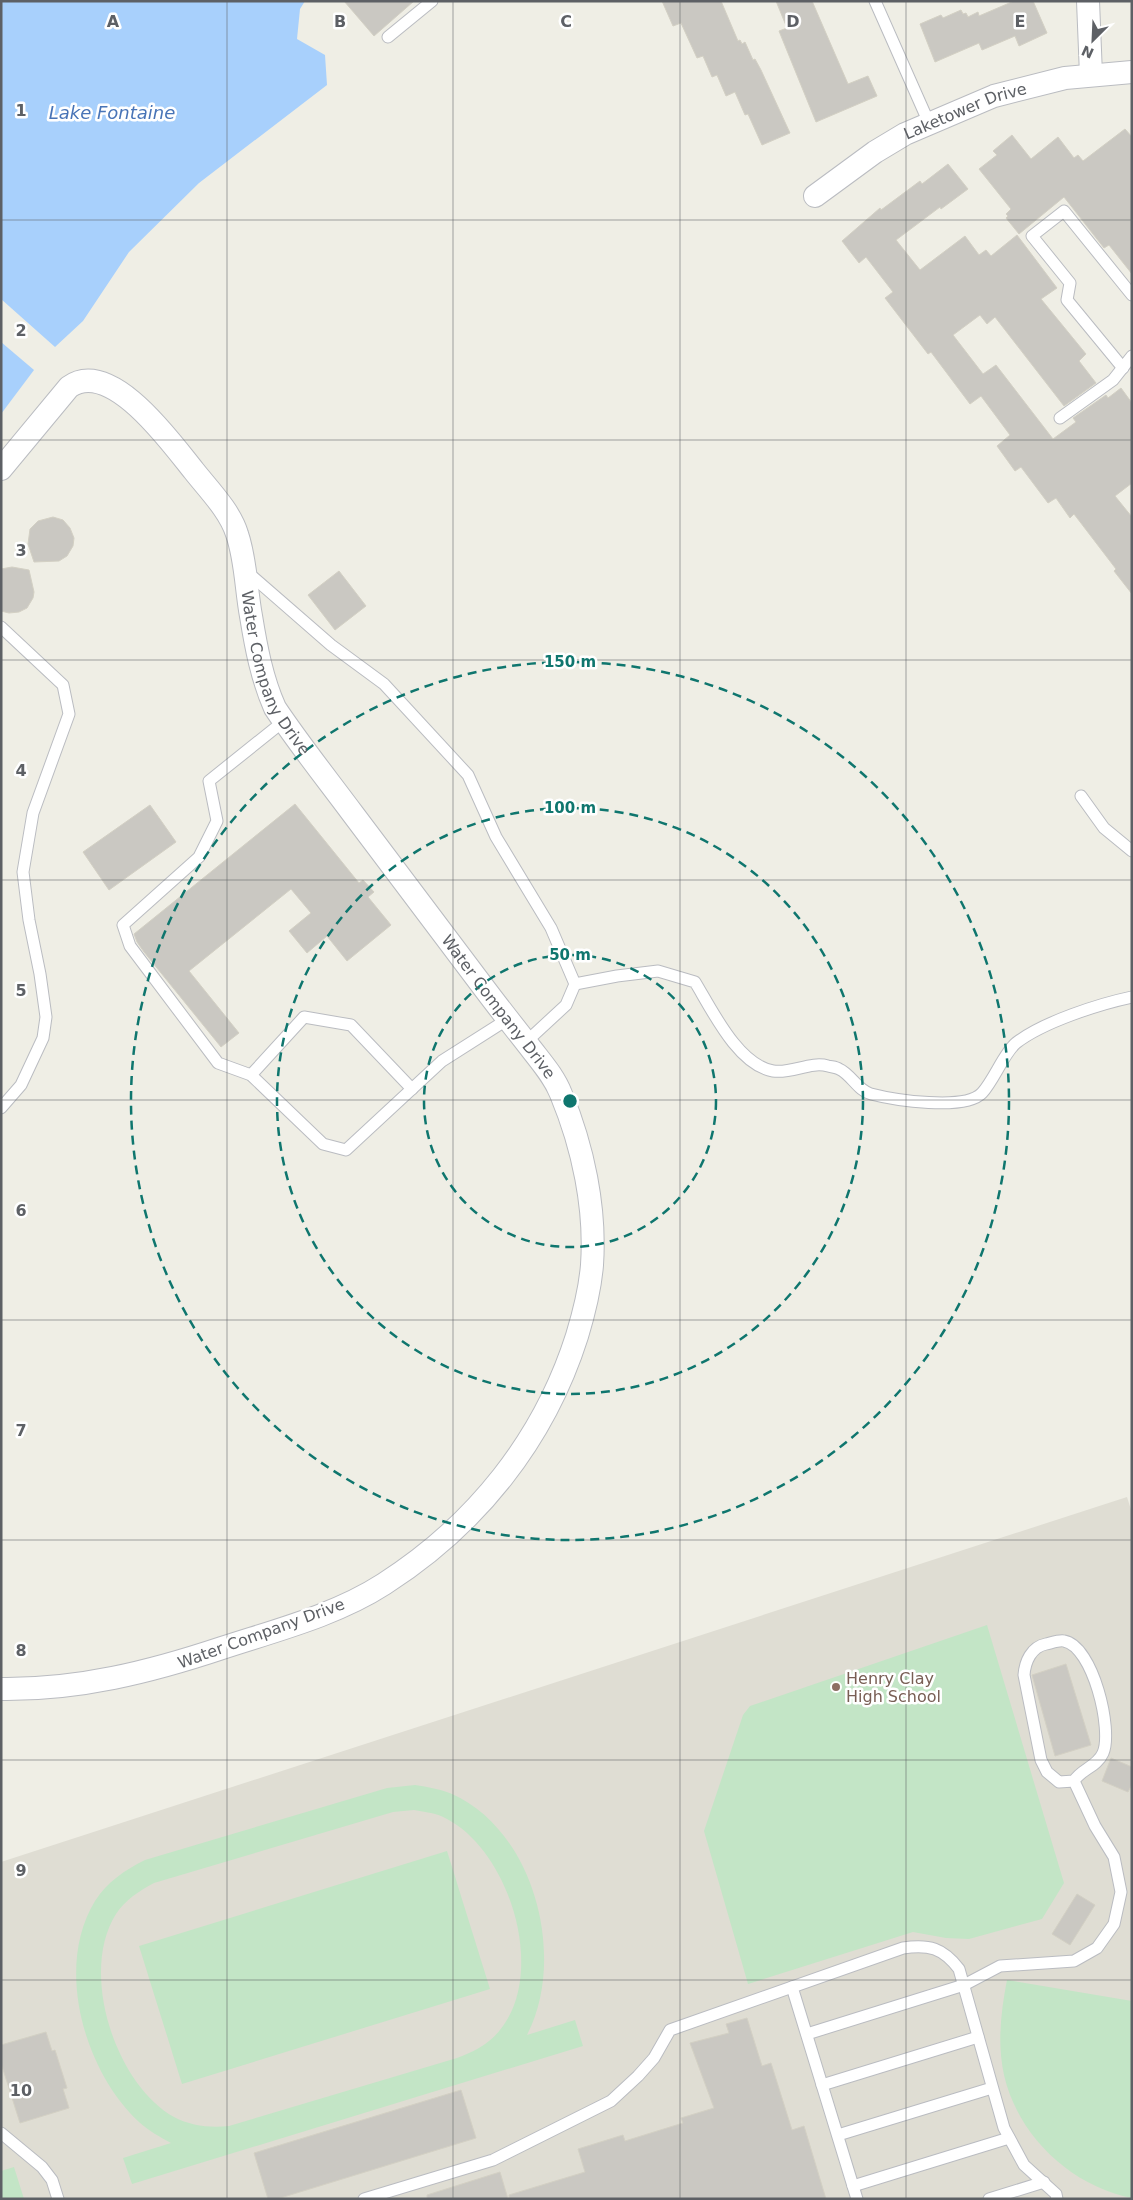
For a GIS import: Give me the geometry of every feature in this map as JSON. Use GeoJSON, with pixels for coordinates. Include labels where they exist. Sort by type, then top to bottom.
{"type":"FeatureCollection","features":[{"type":"Feature","properties":{"kind":"street"},"geometry":{"type":"LineString","coordinates":[[1088,1],[1091,75]]}},
{"type":"Feature","properties":{"kind":"street","name":"Laketower Drive"},"geometry":{"type":"LineString","coordinates":[[816,196],[875,152],[904,134],[994,96],[1047,82],[1091,75],[1132,72]]}},
{"type":"Feature","properties":{"kind":"street","name":"Water Company Drive"},"geometry":{"type":"LineString","coordinates":[[1,470],[69,387],[76,382],[85,380],[105,385],[119,392],[144,412],[163,432],[221,506],[237,533],[260,664],[268,693],[284,721],[555,1080],[575,1134],[590,1203],[592,1265],[587,1304],[566,1370],[549,1408],[509,1470],[470,1516],[450,1535],[382,1585],[335,1609],[167,1666],[130,1676],[60,1686],[1,1689]]}},
{"type":"Feature","properties":{"kind":"lane"},"geometry":{"type":"LineString","coordinates":[[388,37],[432,1]]}},
{"type":"Feature","properties":{"kind":"lane"},"geometry":{"type":"LineString","coordinates":[[875,1],[929,123]]}},
{"type":"Feature","properties":{"kind":"lane"},"geometry":{"type":"LineString","coordinates":[[1123,368],[1067,300],[1070,283],[1032,236],[1064,211],[1132,295]]}},
{"type":"Feature","properties":{"kind":"lane"},"geometry":{"type":"LineString","coordinates":[[1060,418],[1113,380],[1132,356]]}},
{"type":"Feature","properties":{"kind":"lane"},"geometry":{"type":"LineString","coordinates":[[245,570],[332,645],[384,684],[468,775],[496,837],[551,928],[575,984],[566,1005],[526,1042]]}},
{"type":"Feature","properties":{"kind":"lane"},"geometry":{"type":"LineString","coordinates":[[1,627],[63,684],[69,714],[33,813],[24,872],[29,920],[40,974],[46,1017],[42,1038],[21,1085],[1,1108]]}},
{"type":"Feature","properties":{"kind":"lane"},"geometry":{"type":"LineString","coordinates":[[284,721],[208,781],[217,821],[200,856],[123,926],[130,946],[218,1063],[252,1075],[323,1144],[346,1150],[442,1061],[508,1019]]}},
{"type":"Feature","properties":{"kind":"lane"},"geometry":{"type":"LineString","coordinates":[[1081,796],[1104,828],[1132,851]]}},
{"type":"Feature","properties":{"kind":"lane"},"geometry":{"type":"LineString","coordinates":[[575,984],[658,971],[695,982],[724,1030],[747,1059],[772,1071],[796,1070],[818,1063],[839,1068],[868,1094],[896,1099],[953,1104],[980,1095],[1016,1044],[1043,1028],[1097,1005],[1132,997]]}},
{"type":"Feature","properties":{"kind":"lane"},"geometry":{"type":"LineString","coordinates":[[252,1075],[304,1017],[351,1025],[412,1090]]}},
{"type":"Feature","properties":{"kind":"lane"},"geometry":{"type":"LineString","coordinates":[[1064,1640],[1073,1645],[1087,1664],[1095,1680],[1105,1723],[1106,1744],[1102,1755],[1092,1767],[1078,1774],[1074,1781],[1058,1782],[1047,1772],[1041,1760],[1024,1675],[1025,1663],[1040,1645],[1064,1640]]}},
{"type":"Feature","properties":{"kind":"lane"},"geometry":{"type":"LineString","coordinates":[[807,2034],[964,1985],[1000,1966],[1074,1961],[1097,1948],[1114,1924],[1121,1892],[1114,1857],[1095,1826],[1074,1781]]}},
{"type":"Feature","properties":{"kind":"lane"},"geometry":{"type":"LineString","coordinates":[[364,2199],[502,2156],[611,2101],[654,2058],[670,2030],[904,1948],[920,1946],[937,1949],[949,1956],[959,1969],[1004,2128],[1024,2165],[1056,2194],[1057,2199]]}},
{"type":"Feature","properties":{"kind":"lane"},"geometry":{"type":"LineString","coordinates":[[792,1987],[857,2199]]}},
{"type":"Feature","properties":{"kind":"lane"},"geometry":{"type":"LineString","coordinates":[[822,2085],[978,2037]]}},
{"type":"Feature","properties":{"kind":"lane"},"geometry":{"type":"LineString","coordinates":[[838,2135],[992,2088]]}},
{"type":"Feature","properties":{"kind":"lane"},"geometry":{"type":"LineString","coordinates":[[1,2133],[42,2167],[52,2180],[58,2199]]}},
{"type":"Feature","properties":{"kind":"lane"},"geometry":{"type":"LineString","coordinates":[[853,2186],[1009,2138]]}},
{"type":"Feature","properties":{"kind":"lane"},"geometry":{"type":"LineString","coordinates":[[989,2199],[1044,2182]]}},
{"type":"Feature","properties":{"kind":"shaded area","name":"Henry Clay High School"},"geometry":{"type":"Polygon","coordinates":[[[1127,1497],[1132,1513],[1132,2199],[1,2199],[1,1862],[1127,1497]]]}},
{"type":"Feature","properties":{"kind":"green space"},"geometry":{"type":"Polygon","coordinates":[[[987,1625],[1064,1883],[1042,1919],[969,1939],[946,1938],[913,1932],[748,1984],[704,1831],[743,1715],[750,1706],[987,1625]]]}},
{"type":"Feature","properties":{"kind":"green space"},"geometry":{"type":"Polygon","coordinates":[[[415,1785],[438,1789],[452,1794],[481,1812],[504,1836],[523,1866],[536,1900],[543,1935],[544,1970],[539,2004],[527,2035],[575,2020],[583,2046],[132,2184],[123,2158],[171,2143],[139,2122],[120,2101],[104,2076],[91,2048],[81,2018],[77,1987],[77,1957],[83,1928],[95,1901],[117,1877],[145,1860],[387,1788],[415,1785]],[[414,1810],[393,1812],[154,1883],[124,1904],[116,1914],[105,1938],[101,1966],[103,1995],[109,2025],[120,2054],[135,2080],[153,2101],[174,2117],[187,2122],[215,2127],[229,2126],[457,2058],[490,2041],[500,2030],[516,1999],[521,1971],[520,1941],[514,1911],[502,1882],[487,1856],[469,1835],[443,1817],[414,1810]]]}},
{"type":"Feature","properties":{"kind":"green space"},"geometry":{"type":"Polygon","coordinates":[[[447,1851],[490,1989],[182,2084],[139,1946],[447,1851]]]}},
{"type":"Feature","properties":{"kind":"green space"},"geometry":{"type":"Polygon","coordinates":[[[1007,1980],[1132,2001],[1132,2198],[1110,2192],[1068,2170],[1050,2155],[1021,2118],[1011,2097],[1002,2063],[1001,2027],[1007,1980]]]}},
{"type":"Feature","properties":{"kind":"green space"},"geometry":{"type":"Polygon","coordinates":[[[14,2167],[24,2199],[1,2199],[1,2171],[14,2167]]]}},
{"type":"Feature","properties":{"kind":"water","name":"Lake Fontaine"},"geometry":{"type":"Polygon","coordinates":[[[1,1],[305,1],[300,9],[297,39],[325,55],[327,85],[199,183],[129,252],[83,321],[55,347],[1,299],[1,1]]]}},
{"type":"Feature","properties":{"kind":"water"},"geometry":{"type":"Polygon","coordinates":[[[1,342],[34,370],[1,414],[1,342]]]}},
{"type":"Feature","properties":{"kind":"building"},"geometry":{"type":"Polygon","coordinates":[[[344,1],[414,1],[374,36],[344,1]]]}},
{"type":"Feature","properties":{"kind":"building"},"geometry":{"type":"Polygon","coordinates":[[[662,1],[721,1],[738,41],[740,40],[742,44],[745,42],[753,60],[755,59],[761,70],[790,133],[762,145],[748,114],[745,115],[735,92],[726,96],[717,75],[712,77],[703,56],[697,58],[681,23],[673,26],[662,1]]]}},
{"type":"Feature","properties":{"kind":"building"},"geometry":{"type":"Polygon","coordinates":[[[776,1],[812,1],[848,84],[868,76],[877,96],[816,122],[779,31],[787,28],[776,1]]]}},
{"type":"Feature","properties":{"kind":"building"},"geometry":{"type":"Polygon","coordinates":[[[1014,1],[1033,1],[1047,33],[1019,46],[1015,36],[982,50],[979,43],[935,62],[920,24],[941,15],[943,18],[961,10],[968,17],[978,12],[979,16],[1014,1]]]}},
{"type":"Feature","properties":{"kind":"building"},"geometry":{"type":"Polygon","coordinates":[[[1125,129],[1132,137],[1132,274],[1109,245],[1104,248],[1064,197],[1019,234],[1006,218],[1008,216],[1006,214],[1011,209],[979,169],[997,155],[993,151],[1012,135],[1031,159],[1058,137],[1074,158],[1078,155],[1083,161],[1125,129]]]}},
{"type":"Feature","properties":{"kind":"building"},"geometry":{"type":"Polygon","coordinates":[[[948,164],[968,189],[896,240],[920,270],[965,236],[979,255],[986,250],[991,256],[1017,235],[1057,288],[1041,299],[1086,354],[1079,361],[1096,383],[1064,406],[995,317],[987,324],[980,315],[953,335],[983,374],[996,365],[1053,439],[1076,422],[1073,418],[1106,395],[1108,398],[1121,388],[1132,403],[1132,483],[1115,496],[1132,517],[1132,594],[1114,571],[1116,569],[1074,514],[1070,518],[1056,498],[1048,503],[1021,467],[1015,471],[997,446],[1010,435],[981,396],[970,404],[931,352],[928,354],[885,298],[893,292],[866,257],[859,263],[842,241],[880,208],[881,210],[920,181],[922,184],[948,164]]]}},
{"type":"Feature","properties":{"kind":"building"},"geometry":{"type":"Polygon","coordinates":[[[53,517],[63,520],[70,528],[74,538],[73,546],[67,556],[59,561],[34,562],[28,544],[30,529],[38,521],[53,517]]]}},
{"type":"Feature","properties":{"kind":"building"},"geometry":{"type":"Polygon","coordinates":[[[12,567],[29,570],[34,592],[27,608],[19,612],[9,613],[1,611],[1,569],[12,567]]]}},
{"type":"Feature","properties":{"kind":"building"},"geometry":{"type":"Polygon","coordinates":[[[339,571],[366,606],[335,630],[308,595],[339,571]]]}},
{"type":"Feature","properties":{"kind":"building"},"geometry":{"type":"Polygon","coordinates":[[[295,804],[359,883],[363,880],[374,892],[368,897],[391,925],[347,961],[327,936],[307,953],[289,931],[311,913],[291,889],[189,971],[239,1033],[221,1047],[144,952],[134,934],[295,804]]]}},
{"type":"Feature","properties":{"kind":"building"},"geometry":{"type":"Polygon","coordinates":[[[150,805],[176,842],[109,890],[83,852],[150,805]]]}},
{"type":"Feature","properties":{"kind":"building"},"geometry":{"type":"Polygon","coordinates":[[[1066,1664],[1091,1745],[1055,1756],[1032,1675],[1066,1664]]]}},
{"type":"Feature","properties":{"kind":"building"},"geometry":{"type":"Polygon","coordinates":[[[1111,1758],[1132,1767],[1132,1784],[1128,1792],[1102,1781],[1111,1758]]]}},
{"type":"Feature","properties":{"kind":"building"},"geometry":{"type":"Polygon","coordinates":[[[1077,1894],[1095,1905],[1070,1945],[1052,1934],[1077,1894]]]}},
{"type":"Feature","properties":{"kind":"building"},"geometry":{"type":"Polygon","coordinates":[[[747,2018],[762,2066],[771,2063],[792,2130],[804,2126],[826,2199],[509,2199],[509,2195],[585,2172],[578,2149],[623,2135],[625,2141],[683,2123],[681,2118],[714,2108],[690,2043],[729,2033],[726,2024],[747,2018]]]}},
{"type":"Feature","properties":{"kind":"building"},"geometry":{"type":"Polygon","coordinates":[[[46,2032],[52,2051],[55,2050],[67,2088],[63,2089],[69,2108],[20,2123],[1,2063],[1,2045],[46,2032]]]}},
{"type":"Feature","properties":{"kind":"building"},"geometry":{"type":"Polygon","coordinates":[[[461,2090],[476,2138],[277,2199],[268,2199],[254,2153],[461,2090]]]}},
{"type":"Feature","properties":{"kind":"building"},"geometry":{"type":"Polygon","coordinates":[[[500,2172],[508,2199],[427,2199],[427,2195],[500,2172]]]}},
{"type":"Feature","properties":{"kind":"place","name":"Henry Clay High School"},"geometry":{"type":"Point","coordinates":[836,1687]}}]}
